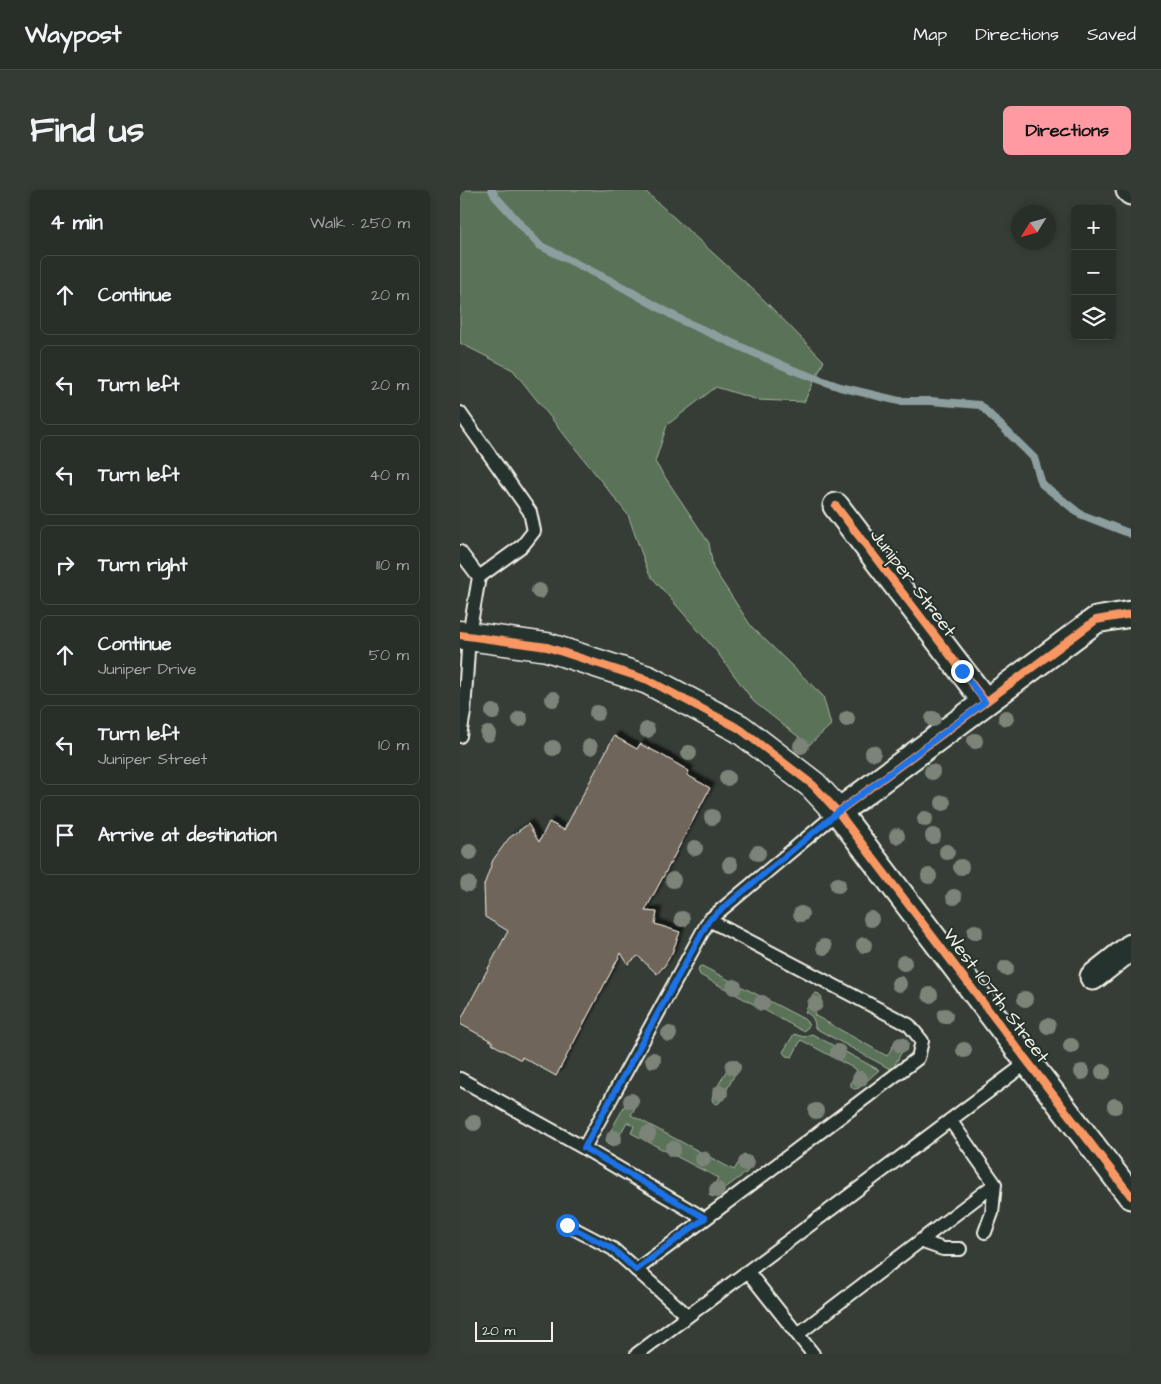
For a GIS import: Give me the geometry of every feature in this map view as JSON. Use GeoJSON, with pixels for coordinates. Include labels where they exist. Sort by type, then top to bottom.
{"type":"FeatureCollection","features":[{"type":"Feature","properties":{"kind":"street","name":"Juniper Street"},"geometry":{"type":"LineString","coordinates":[[836,506],[985,702]]}},
{"type":"Feature","properties":{"kind":"street"},"geometry":{"type":"LineString","coordinates":[[465,635],[546,647],[648,680],[740,729],[812,785],[838,812],[1096,620],[1131,614]]}},
{"type":"Feature","properties":{"kind":"street","name":"West 107th Street"},"geometry":{"type":"LineString","coordinates":[[838,812],[1131,1196]]}},
{"type":"Feature","properties":{"kind":"street"},"geometry":{"type":"LineString","coordinates":[[1093,977],[1131,947]]}},
{"type":"Feature","properties":{"kind":"lane"},"geometry":{"type":"LineString","coordinates":[[460,413],[530,512],[534,531],[523,545],[478,577],[465,635],[464,712],[460,736]]}},
{"type":"Feature","properties":{"kind":"lane"},"geometry":{"type":"LineString","coordinates":[[460,552],[478,577]]}},
{"type":"Feature","properties":{"kind":"lane"},"geometry":{"type":"LineString","coordinates":[[584,1148],[709,920],[838,812]]}},
{"type":"Feature","properties":{"kind":"lane"},"geometry":{"type":"LineString","coordinates":[[636,1270],[918,1058],[922,1040],[909,1025],[709,920]]}},
{"type":"Feature","properties":{"kind":"lane"},"geometry":{"type":"LineString","coordinates":[[637,1354],[1028,1062]]}},
{"type":"Feature","properties":{"kind":"lane"},"geometry":{"type":"LineString","coordinates":[[460,1079],[705,1218]]}},
{"type":"Feature","properties":{"kind":"lane"},"geometry":{"type":"LineString","coordinates":[[950,1120],[995,1184],[992,1213],[985,1232]]}},
{"type":"Feature","properties":{"kind":"lane"},"geometry":{"type":"LineString","coordinates":[[798,1334],[995,1184]]}},
{"type":"Feature","properties":{"kind":"lane"},"geometry":{"type":"LineString","coordinates":[[567,1225],[613,1249],[688,1316]]}},
{"type":"Feature","properties":{"kind":"lane"},"geometry":{"type":"LineString","coordinates":[[920,1241],[943,1249],[960,1249]]}},
{"type":"Feature","properties":{"kind":"lane"},"geometry":{"type":"LineString","coordinates":[[748,1272],[813,1354]]}},
{"type":"Feature","properties":{"kind":"green space"},"geometry":{"type":"Polygon","coordinates":[[[460,190],[644,190],[759,295],[824,361],[804,402],[758,400],[716,387],[667,425],[655,462],[709,543],[713,568],[751,626],[823,696],[831,725],[809,745],[754,702],[717,652],[649,574],[628,515],[513,370],[460,343],[460,190]]]}},
{"type":"Feature","properties":{"kind":"green space"},"geometry":{"type":"Polygon","coordinates":[[[702,966],[804,1019],[809,1026],[803,1031],[700,975],[698,970],[702,966]]]}},
{"type":"Feature","properties":{"kind":"green space"},"geometry":{"type":"Polygon","coordinates":[[[816,993],[822,997],[814,1015],[887,1056],[896,1041],[900,1040],[904,1043],[905,1046],[892,1070],[815,1028],[813,1018],[805,1012],[813,995],[816,993]]]}},
{"type":"Feature","properties":{"kind":"green space"},"geometry":{"type":"Polygon","coordinates":[[[794,1034],[804,1037],[812,1034],[879,1070],[859,1088],[854,1089],[851,1087],[851,1082],[857,1070],[801,1040],[792,1057],[786,1056],[783,1052],[794,1034]]]}},
{"type":"Feature","properties":{"kind":"green space"},"geometry":{"type":"Polygon","coordinates":[[[735,1061],[738,1062],[738,1068],[722,1099],[716,1104],[712,1099],[713,1095],[730,1064],[735,1061]]]}},
{"type":"Feature","properties":{"kind":"green space"},"geometry":{"type":"Polygon","coordinates":[[[635,1096],[639,1100],[631,1115],[734,1170],[744,1154],[749,1157],[751,1164],[747,1172],[713,1197],[709,1195],[718,1178],[631,1133],[634,1126],[627,1122],[613,1147],[607,1144],[606,1139],[629,1098],[635,1096]]]}},
{"type":"Feature","properties":{"kind":"building"},"geometry":{"type":"Polygon","coordinates":[[[614,736],[637,749],[640,744],[660,754],[689,771],[687,775],[710,788],[645,911],[657,912],[655,924],[680,932],[672,953],[657,974],[638,956],[628,964],[621,953],[556,1076],[522,1057],[521,1060],[492,1044],[493,1042],[460,1024],[460,1021],[508,931],[485,917],[484,885],[493,860],[509,838],[528,824],[539,842],[549,822],[564,830],[614,736]]]}},
{"type":"Feature","properties":{"kind":"waterway"},"geometry":{"type":"LineString","coordinates":[[492,190],[495,196],[539,245],[617,284],[683,321],[793,370],[840,387],[899,401],[931,401],[980,405],[1034,458],[1042,484],[1080,514],[1131,534]]}},
{"type":"Feature","properties":{"kind":"cycle path"},"geometry":{"type":"LineString","coordinates":[[836,506],[985,701]]}},
{"type":"Feature","properties":{"kind":"cycle path"},"geometry":{"type":"LineString","coordinates":[[838,812],[1096,620],[1131,614]]}},
{"type":"Feature","properties":{"kind":"cycle path"},"geometry":{"type":"LineString","coordinates":[[460,635],[547,647],[648,680],[740,729],[813,785],[838,812],[1131,1196]]}},
{"type":"Feature","properties":{"kind":"route"},"geometry":{"type":"LineString","coordinates":[[567,1225],[613,1249],[636,1270],[705,1218],[584,1148],[709,920],[838,812],[985,702],[962,671]]}}]}
